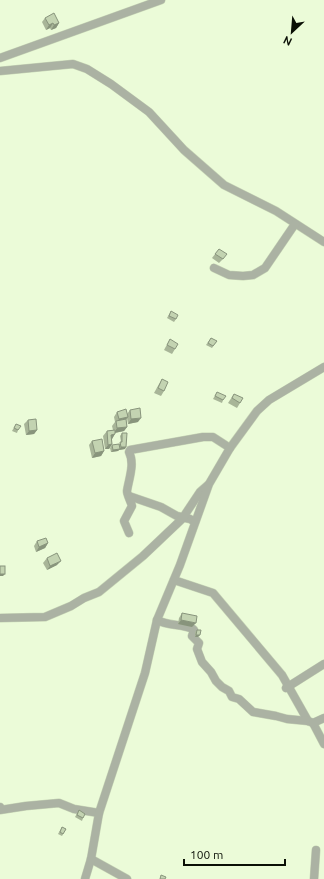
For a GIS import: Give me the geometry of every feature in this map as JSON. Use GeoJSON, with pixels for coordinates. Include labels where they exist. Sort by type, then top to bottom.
{"type":"FeatureCollection","features":[{"type":"Feature","properties":{"kind":"street"},"geometry":{"type":"LineString","coordinates":[[0,58],[161,0]]}},
{"type":"Feature","properties":{"kind":"street"},"geometry":{"type":"LineString","coordinates":[[0,71],[73,64],[87,69],[111,84],[149,112],[184,150],[224,185],[276,211],[324,242]]}},
{"type":"Feature","properties":{"kind":"street"},"geometry":{"type":"LineString","coordinates":[[214,268],[228,275],[253,275],[265,268],[295,224]]}},
{"type":"Feature","properties":{"kind":"street"},"geometry":{"type":"LineString","coordinates":[[85,879],[91,859],[99,813],[145,673],[157,620],[174,580],[209,484],[230,448],[257,411],[269,400],[324,366]]}},
{"type":"Feature","properties":{"kind":"street"},"geometry":{"type":"LineString","coordinates":[[129,533],[124,521],[132,506],[127,489],[132,463],[129,452],[130,450],[204,437],[213,437],[230,448]]}},
{"type":"Feature","properties":{"kind":"street"},"geometry":{"type":"LineString","coordinates":[[0,618],[45,617],[99,592],[143,556],[184,517],[200,492],[209,484]]}},
{"type":"Feature","properties":{"kind":"street"},"geometry":{"type":"LineString","coordinates":[[128,496],[161,507],[177,516],[184,517],[195,522]]}},
{"type":"Feature","properties":{"kind":"street"},"geometry":{"type":"LineString","coordinates":[[174,580],[213,593],[282,675],[324,744]]}},
{"type":"Feature","properties":{"kind":"street"},"geometry":{"type":"LineString","coordinates":[[157,620],[162,623],[179,625],[193,629],[192,636],[198,643],[197,649],[202,662],[222,687],[229,691],[232,696],[239,699],[252,712],[310,722],[324,718]]}},
{"type":"Feature","properties":{"kind":"street"},"geometry":{"type":"LineString","coordinates":[[288,687],[324,664]]}},
{"type":"Feature","properties":{"kind":"street"},"geometry":{"type":"LineString","coordinates":[[0,808],[0,810],[59,803],[74,809],[99,813]]}},
{"type":"Feature","properties":{"kind":"street"},"geometry":{"type":"LineString","coordinates":[[314,879],[316,850]]}},
{"type":"Feature","properties":{"kind":"street"},"geometry":{"type":"LineString","coordinates":[[91,859],[128,879]]}},
{"type":"Feature","properties":{"kind":"building"},"geometry":{"type":"Polygon","coordinates":[[[54,13],[59,23],[49,25],[45,18],[54,13]]]}},
{"type":"Feature","properties":{"kind":"building"},"geometry":{"type":"Polygon","coordinates":[[[219,249],[227,254],[223,259],[215,254],[219,249]]]}},
{"type":"Feature","properties":{"kind":"building"},"geometry":{"type":"Polygon","coordinates":[[[171,311],[178,315],[176,319],[169,316],[171,311]]]}},
{"type":"Feature","properties":{"kind":"building"},"geometry":{"type":"Polygon","coordinates":[[[211,338],[217,341],[213,346],[208,343],[211,338]]]}},
{"type":"Feature","properties":{"kind":"building"},"geometry":{"type":"Polygon","coordinates":[[[170,339],[178,344],[175,349],[167,345],[170,339]]]}},
{"type":"Feature","properties":{"kind":"building"},"geometry":{"type":"Polygon","coordinates":[[[162,379],[168,382],[164,391],[158,388],[162,379]]]}},
{"type":"Feature","properties":{"kind":"building"},"geometry":{"type":"Polygon","coordinates":[[[217,392],[226,396],[223,400],[215,396],[217,392]]]}},
{"type":"Feature","properties":{"kind":"building"},"geometry":{"type":"Polygon","coordinates":[[[234,394],[243,398],[240,403],[232,398],[234,394]]]}},
{"type":"Feature","properties":{"kind":"building"},"geometry":{"type":"Polygon","coordinates":[[[140,408],[141,418],[131,419],[130,410],[140,408]]]}},
{"type":"Feature","properties":{"kind":"building"},"geometry":{"type":"Polygon","coordinates":[[[126,409],[128,417],[119,419],[117,412],[126,409]]]}},
{"type":"Feature","properties":{"kind":"building"},"geometry":{"type":"Polygon","coordinates":[[[36,419],[37,430],[29,431],[28,420],[36,419]]]}},
{"type":"Feature","properties":{"kind":"building"},"geometry":{"type":"Polygon","coordinates":[[[126,419],[127,427],[117,428],[116,421],[126,419]]]}},
{"type":"Feature","properties":{"kind":"building"},"geometry":{"type":"Polygon","coordinates":[[[16,424],[21,426],[18,430],[14,428],[16,424]]]}},
{"type":"Feature","properties":{"kind":"building"},"geometry":{"type":"Polygon","coordinates":[[[115,430],[115,434],[111,435],[112,444],[108,445],[107,431],[115,430]]]}},
{"type":"Feature","properties":{"kind":"building"},"geometry":{"type":"Polygon","coordinates":[[[122,433],[127,433],[126,447],[121,447],[120,442],[122,442],[122,433]]]}},
{"type":"Feature","properties":{"kind":"building"},"geometry":{"type":"Polygon","coordinates":[[[102,439],[104,451],[95,453],[92,441],[102,439]]]}},
{"type":"Feature","properties":{"kind":"building"},"geometry":{"type":"Polygon","coordinates":[[[119,444],[120,449],[113,450],[112,445],[119,444]]]}},
{"type":"Feature","properties":{"kind":"building"},"geometry":{"type":"Polygon","coordinates":[[[46,538],[48,543],[39,547],[37,541],[46,538]]]}},
{"type":"Feature","properties":{"kind":"building"},"geometry":{"type":"Polygon","coordinates":[[[57,553],[61,561],[50,566],[47,558],[57,553]]]}},
{"type":"Feature","properties":{"kind":"building"},"geometry":{"type":"Polygon","coordinates":[[[0,566],[5,566],[5,574],[0,574],[0,566]]]}},
{"type":"Feature","properties":{"kind":"building"},"geometry":{"type":"Polygon","coordinates":[[[182,613],[197,616],[196,623],[181,620],[182,613]]]}},
{"type":"Feature","properties":{"kind":"building"},"geometry":{"type":"Polygon","coordinates":[[[197,630],[201,630],[200,635],[196,635],[197,630]]]}},
{"type":"Feature","properties":{"kind":"building"},"geometry":{"type":"Polygon","coordinates":[[[79,810],[85,814],[83,818],[77,815],[79,810]]]}},
{"type":"Feature","properties":{"kind":"building"},"geometry":{"type":"Polygon","coordinates":[[[62,827],[66,829],[63,834],[60,832],[62,827]]]}},
{"type":"Feature","properties":{"kind":"building"},"geometry":{"type":"Polygon","coordinates":[[[161,875],[166,877],[165,879],[160,879],[161,875]]]}}]}
